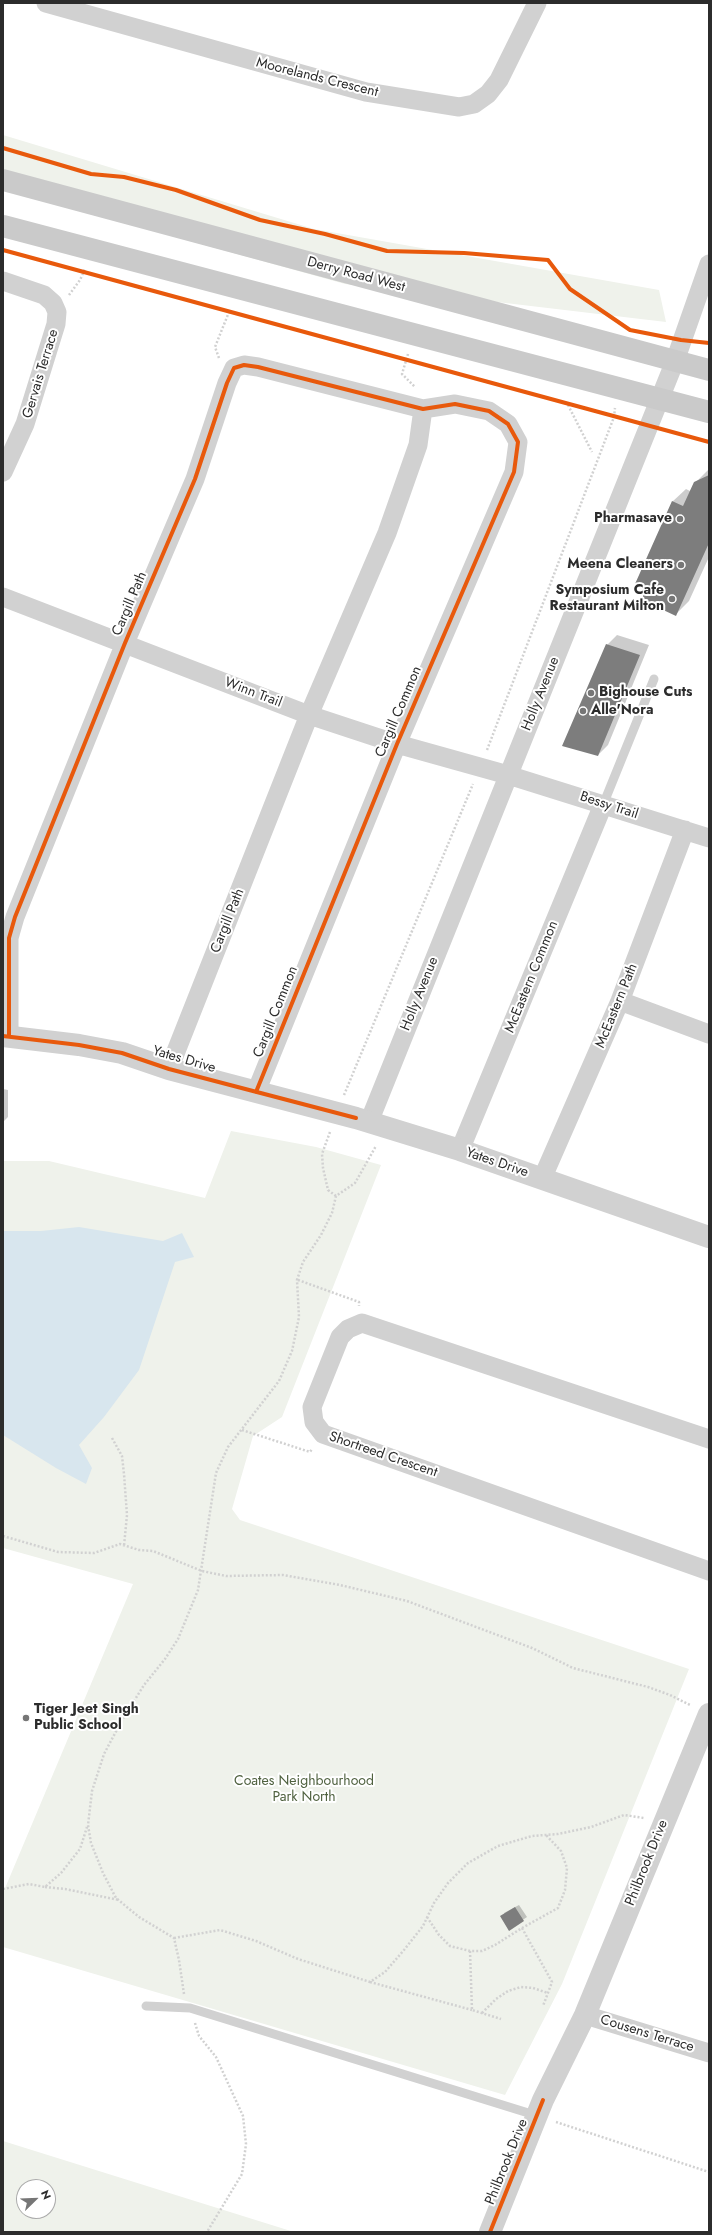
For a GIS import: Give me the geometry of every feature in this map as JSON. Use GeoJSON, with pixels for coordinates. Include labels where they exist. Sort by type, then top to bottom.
{"type":"FeatureCollection","features":[{"type":"Feature","properties":{"kind":"main road","name":"Derry Road West"},"geometry":{"type":"LineString","coordinates":[[3,180],[709,370]]}},
{"type":"Feature","properties":{"kind":"main road"},"geometry":{"type":"LineString","coordinates":[[3,226],[709,412]]}},
{"type":"Feature","properties":{"kind":"street","name":"Moorelands Crescent"},"geometry":{"type":"LineString","coordinates":[[46,3],[366,92],[459,107],[474,104],[488,94],[499,80],[537,3]]}},
{"type":"Feature","properties":{"kind":"street","name":"Holly Avenue"},"geometry":{"type":"LineString","coordinates":[[378,1124],[508,775],[675,360],[709,264]]}},
{"type":"Feature","properties":{"kind":"street","name":"Gervais Terrace"},"geometry":{"type":"LineString","coordinates":[[3,281],[44,295],[53,303],[57,312],[56,324],[25,424],[3,472]]}},
{"type":"Feature","properties":{"kind":"street","name":"Cargill Path"},"geometry":{"type":"LineString","coordinates":[[6,1035],[8,938],[15,917],[125,643],[195,479],[227,383],[234,368],[244,365],[258,367],[423,409],[418,445],[387,533],[309,715],[169,1069]]}},
{"type":"Feature","properties":{"kind":"street","name":"Cargill Common"},"geometry":{"type":"LineString","coordinates":[[256,1092],[397,744],[514,472],[518,442],[508,424],[489,411],[455,404],[423,409]]}},
{"type":"Feature","properties":{"kind":"street","name":"Winn Trail"},"geometry":{"type":"LineString","coordinates":[[3,597],[309,715],[397,744],[508,775]]}},
{"type":"Feature","properties":{"kind":"street","name":"Bessy Trail"},"geometry":{"type":"LineString","coordinates":[[508,775],[709,838]]}},
{"type":"Feature","properties":{"kind":"street","name":"McEastern Common"},"geometry":{"type":"LineString","coordinates":[[460,1150],[603,805]]}},
{"type":"Feature","properties":{"kind":"street","name":"McEastern Path"},"geometry":{"type":"LineString","coordinates":[[542,1179],[620,1001],[684,830]]}},
{"type":"Feature","properties":{"kind":"street"},"geometry":{"type":"LineString","coordinates":[[620,1001],[709,1034]]}},
{"type":"Feature","properties":{"kind":"street","name":"Yates Drive"},"geometry":{"type":"LineString","coordinates":[[6,1035],[122,1053],[169,1069],[378,1124],[460,1150],[709,1237]]}},
{"type":"Feature","properties":{"kind":"street"},"geometry":{"type":"LineString","coordinates":[[362,1323],[709,1439]]}},
{"type":"Feature","properties":{"kind":"street","name":"Shortreed Crescent"},"geometry":{"type":"LineString","coordinates":[[362,1323],[348,1329],[340,1337],[312,1407],[314,1422],[323,1434],[709,1571]]}},
{"type":"Feature","properties":{"kind":"street","name":"Philbrook Drive"},"geometry":{"type":"LineString","coordinates":[[490,2232],[538,2116],[543,2100],[585,2015],[709,1714]]}},
{"type":"Feature","properties":{"kind":"street","name":"Cousens Terrace"},"geometry":{"type":"LineString","coordinates":[[585,2015],[709,2053]]}},
{"type":"Feature","properties":{"kind":"lane"},"geometry":{"type":"LineString","coordinates":[[603,805],[654,679]]}},
{"type":"Feature","properties":{"kind":"lane"},"geometry":{"type":"LineString","coordinates":[[146,2006],[190,2008],[538,2116]]}},
{"type":"Feature","properties":{"kind":"path"},"geometry":{"type":"LineString","coordinates":[[57,312],[84,272],[92,249]]}},
{"type":"Feature","properties":{"kind":"path"},"geometry":{"type":"LineString","coordinates":[[77,270],[91,275]]}},
{"type":"Feature","properties":{"kind":"path"},"geometry":{"type":"LineString","coordinates":[[222,311],[237,315]]}},
{"type":"Feature","properties":{"kind":"path"},"geometry":{"type":"LineString","coordinates":[[227,383],[215,347],[229,312]]}},
{"type":"Feature","properties":{"kind":"path"},"geometry":{"type":"LineString","coordinates":[[414,334],[402,374],[416,387],[423,409]]}},
{"type":"Feature","properties":{"kind":"path"},"geometry":{"type":"LineString","coordinates":[[398,358],[414,362]]}},
{"type":"Feature","properties":{"kind":"path"},"geometry":{"type":"LineString","coordinates":[[336,1196],[328,1190],[322,1154],[336,1112],[349,1085],[480,767],[614,417],[617,388]]}},
{"type":"Feature","properties":{"kind":"path"},"geometry":{"type":"LineString","coordinates":[[560,402],[574,406]]}},
{"type":"Feature","properties":{"kind":"path"},"geometry":{"type":"LineString","coordinates":[[568,404],[592,452]]}},
{"type":"Feature","properties":{"kind":"path"},"geometry":{"type":"LineString","coordinates":[[608,416],[649,426]]}},
{"type":"Feature","properties":{"kind":"path"},"geometry":{"type":"LineString","coordinates":[[45,1887],[61,1873],[80,1849],[88,1825],[92,1791],[104,1754],[121,1722],[144,1685],[165,1659],[178,1639],[198,1590],[216,1473],[228,1447],[279,1381],[292,1351],[299,1317],[297,1280],[303,1262],[321,1235],[332,1213],[336,1196],[355,1183],[378,1124]]}},
{"type":"Feature","properties":{"kind":"path"},"geometry":{"type":"LineString","coordinates":[[297,1280],[359,1302],[362,1323]]}},
{"type":"Feature","properties":{"kind":"path"},"geometry":{"type":"LineString","coordinates":[[242,1430],[310,1452],[323,1434]]}},
{"type":"Feature","properties":{"kind":"path"},"geometry":{"type":"LineString","coordinates":[[112,1438],[122,1456],[124,1474],[127,1515],[124,1546]]}},
{"type":"Feature","properties":{"kind":"path"},"geometry":{"type":"LineString","coordinates":[[3,1536],[58,1552],[94,1553],[120,1544],[139,1550],[153,1551],[202,1571],[226,1576],[283,1576],[340,1585],[407,1601],[532,1648],[573,1668],[670,1695],[709,1714]]}},
{"type":"Feature","properties":{"kind":"path"},"geometry":{"type":"LineString","coordinates":[[370,1982],[385,1972],[423,1926],[434,1903],[448,1883],[468,1863],[498,1846],[532,1836],[591,1827],[624,1815],[663,1825]]}},
{"type":"Feature","properties":{"kind":"path"},"geometry":{"type":"LineString","coordinates":[[88,1825],[91,1843],[103,1873],[120,1900],[138,1917],[174,1938],[220,1930],[256,1941],[298,1959],[370,1982],[501,2019]]}},
{"type":"Feature","properties":{"kind":"path"},"geometry":{"type":"LineString","coordinates":[[427,1918],[439,1935],[450,1946],[470,1951],[482,1951],[558,1908],[565,1890],[567,1868],[561,1852],[546,1835]]}},
{"type":"Feature","properties":{"kind":"path"},"geometry":{"type":"LineString","coordinates":[[3,1889],[29,1884],[66,1889],[120,1900]]}},
{"type":"Feature","properties":{"kind":"path"},"geometry":{"type":"LineString","coordinates":[[522,1928],[552,1982],[543,2006]]}},
{"type":"Feature","properties":{"kind":"path"},"geometry":{"type":"LineString","coordinates":[[174,1938],[180,1960],[185,1997],[199,2036],[216,2057],[243,2116],[246,2144],[242,2174],[207,2232]]}},
{"type":"Feature","properties":{"kind":"path"},"geometry":{"type":"LineString","coordinates":[[470,1951],[472,2010]]}},
{"type":"Feature","properties":{"kind":"path"},"geometry":{"type":"LineString","coordinates":[[482,2013],[496,1999],[508,1991],[521,1987],[533,1988],[548,1993]]}},
{"type":"Feature","properties":{"kind":"path"},"geometry":{"type":"LineString","coordinates":[[538,2116],[709,2172]]}},
{"type":"Feature","properties":{"kind":"green space"},"geometry":{"type":"Polygon","coordinates":[[[3,135],[314,229],[659,290],[666,322],[345,284],[3,189],[3,135]]]}},
{"type":"Feature","properties":{"kind":"green space","name":"Coates Neighbourhood Park North"},"geometry":{"type":"Polygon","coordinates":[[[231,1131],[316,1147],[381,1165],[282,1417],[253,1436],[232,1509],[240,1520],[689,1669],[562,1984],[505,2095],[3,1947],[3,1893],[133,1584],[3,1548],[3,1161],[49,1161],[205,1198],[231,1131]]]}},
{"type":"Feature","properties":{"kind":"green space"},"geometry":{"type":"Polygon","coordinates":[[[3,2141],[294,2232],[3,2232],[3,2141]]]}},
{"type":"Feature","properties":{"kind":"shaded area"},"geometry":{"type":"Polygon","coordinates":[[[79,1227],[163,1241],[182,1233],[194,1257],[175,1262],[139,1370],[104,1417],[79,1445],[92,1468],[86,1484],[56,1468],[3,1435],[3,1231],[41,1231],[79,1227]]]}},
{"type":"Feature","properties":{"kind":"building"},"geometry":{"type":"Polygon","coordinates":[[[709,475],[709,543],[676,616],[642,600],[645,589],[635,584],[672,501],[683,506],[694,482],[709,475]]]}},
{"type":"Feature","properties":{"kind":"building"},"geometry":{"type":"Polygon","coordinates":[[[606,644],[640,655],[598,756],[562,746],[606,644]]]}},
{"type":"Feature","properties":{"kind":"building"},"geometry":{"type":"Polygon","coordinates":[[[515,1907],[524,1921],[509,1931],[500,1916],[515,1907]]]}},
{"type":"Feature","properties":{"kind":"cycle path"},"geometry":{"type":"LineString","coordinates":[[3,148],[91,174],[124,177],[176,190],[260,220],[325,234],[387,251],[464,253],[548,260],[570,289],[630,330],[681,340],[709,343]]}},
{"type":"Feature","properties":{"kind":"cycle path"},"geometry":{"type":"LineString","coordinates":[[3,250],[709,442]]}},
{"type":"Feature","properties":{"kind":"cycle path"},"geometry":{"type":"LineString","coordinates":[[9,1035],[9,938],[15,917],[125,643],[195,479],[227,383],[234,368],[244,365],[258,367],[423,409],[455,404],[489,411],[508,424],[518,442],[514,472],[397,744],[256,1092]]}},
{"type":"Feature","properties":{"kind":"cycle path"},"geometry":{"type":"LineString","coordinates":[[3,1036],[79,1045],[122,1053],[169,1069],[356,1118]]}},
{"type":"Feature","properties":{"kind":"cycle path"},"geometry":{"type":"LineString","coordinates":[[490,2232],[543,2100]]}},
{"type":"Feature","properties":{"kind":"place","name":"Pharmasave"},"geometry":{"type":"Point","coordinates":[680,519]}},
{"type":"Feature","properties":{"kind":"place","name":"Meena Cleaners"},"geometry":{"type":"Point","coordinates":[681,565]}},
{"type":"Feature","properties":{"kind":"place","name":"Symposium Cafe Restaurant Milton"},"geometry":{"type":"Point","coordinates":[672,599]}},
{"type":"Feature","properties":{"kind":"place","name":"Bighouse Cuts"},"geometry":{"type":"Point","coordinates":[591,693]}},
{"type":"Feature","properties":{"kind":"place","name":"Alle'Nora"},"geometry":{"type":"Point","coordinates":[583,711]}},
{"type":"Feature","properties":{"kind":"place","name":"Tiger Jeet Singh Public School"},"geometry":{"type":"Point","coordinates":[26,1718]}}]}
